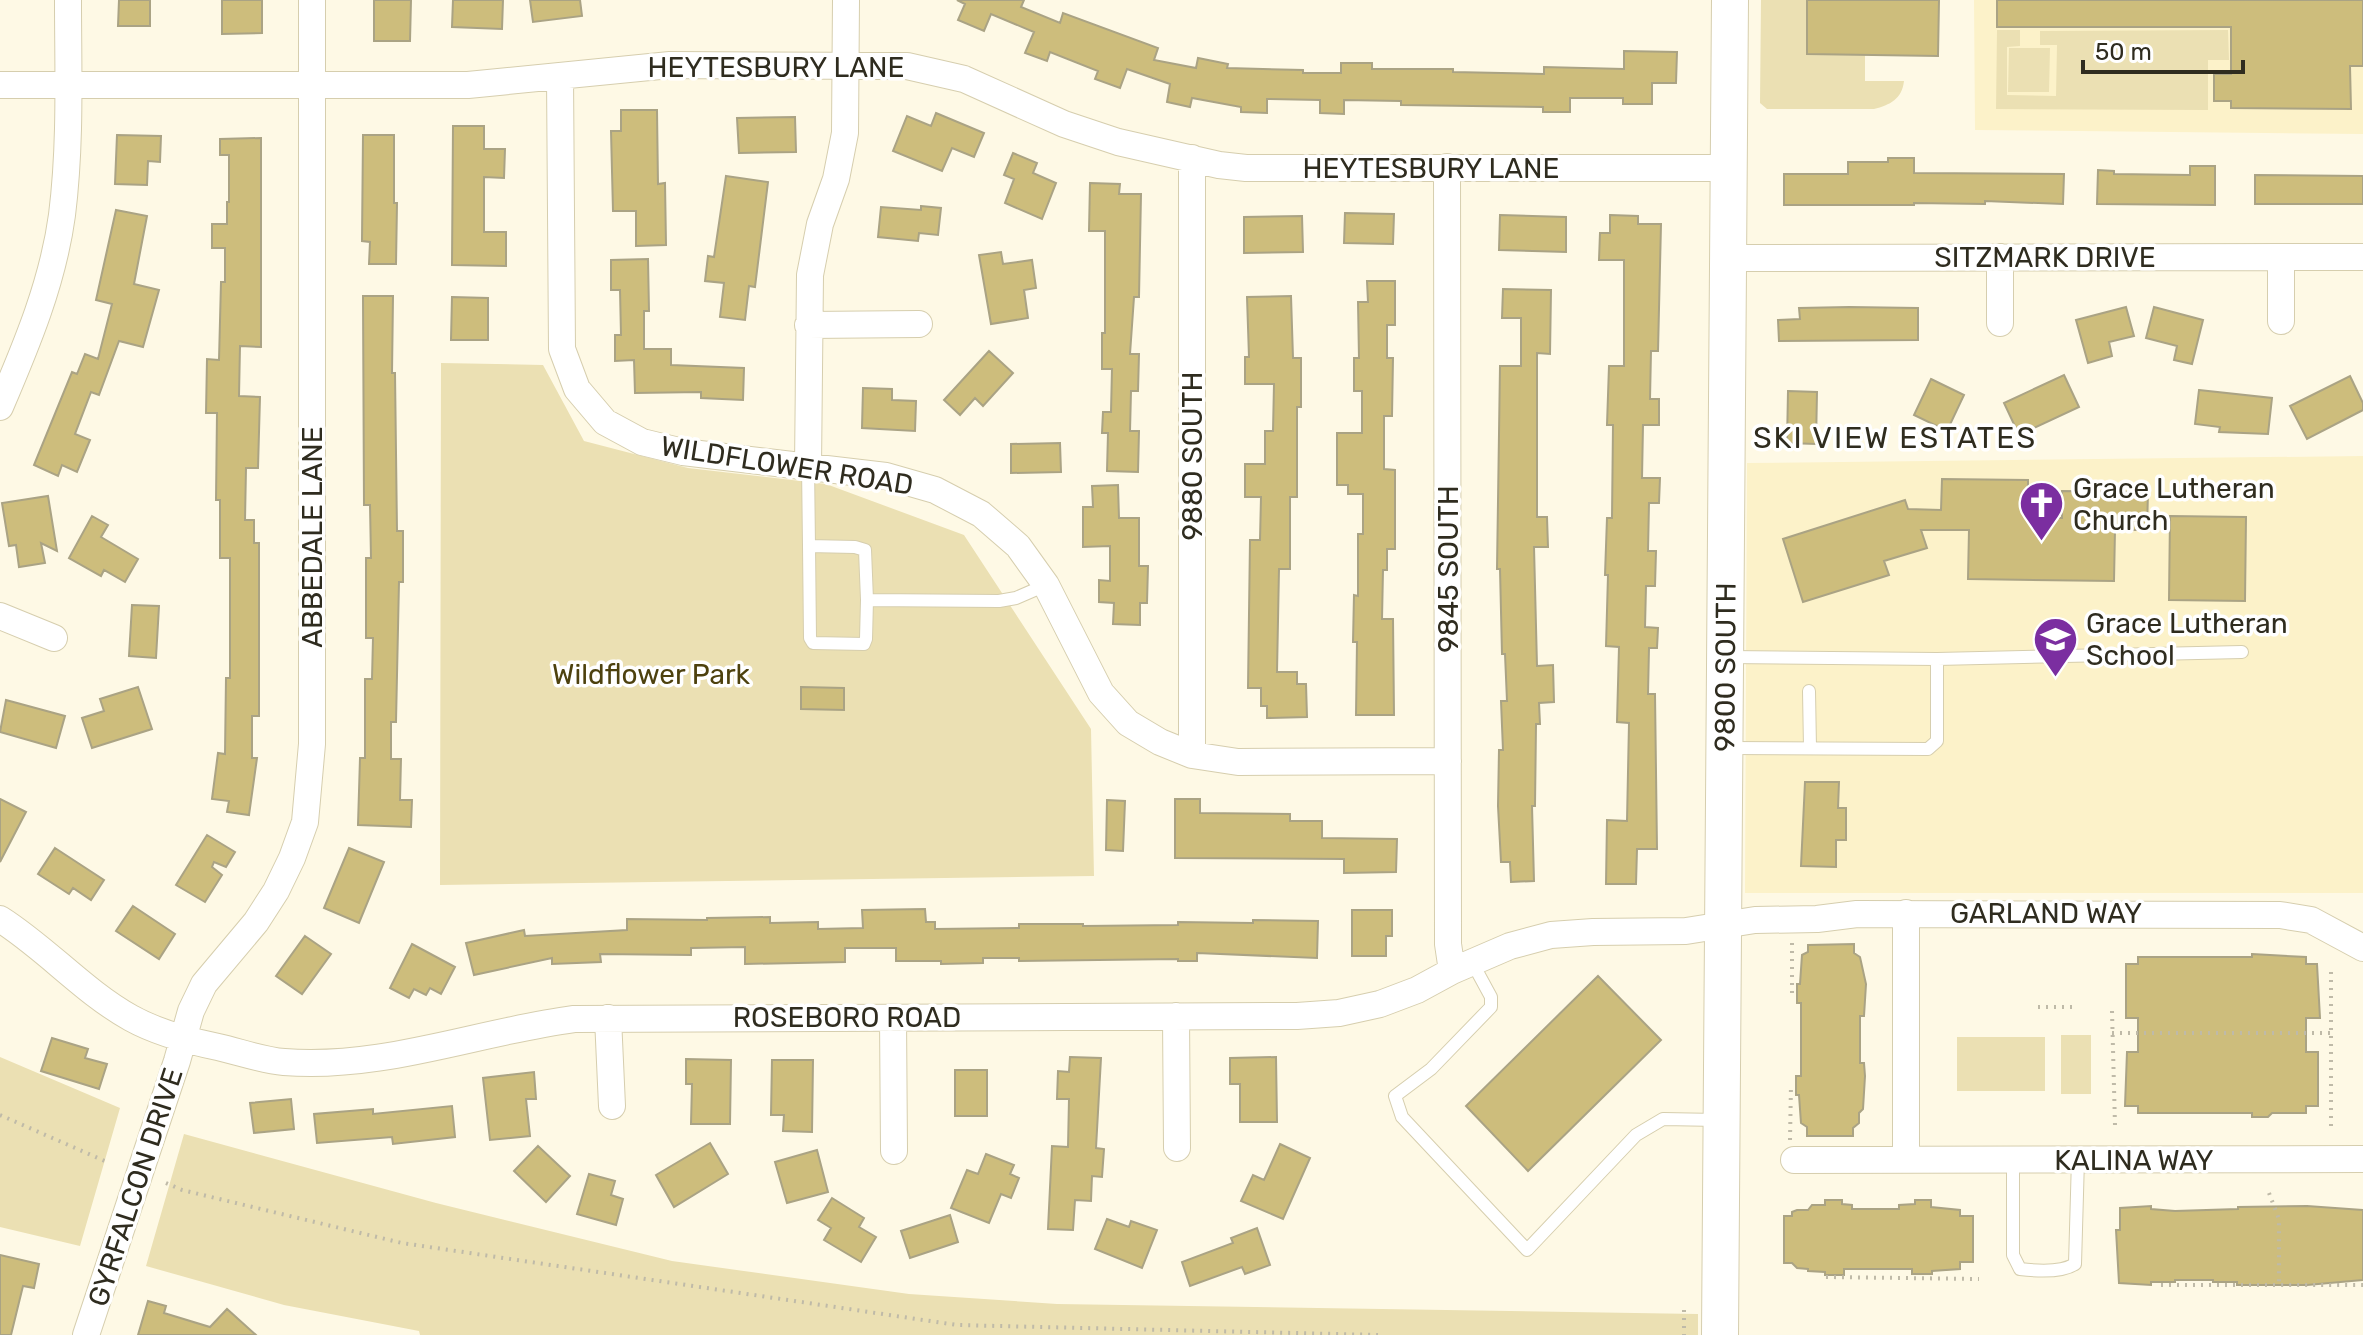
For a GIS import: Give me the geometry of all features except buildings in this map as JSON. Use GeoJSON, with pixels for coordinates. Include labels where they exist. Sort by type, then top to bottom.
{"type":"FeatureCollection","features":[{"type":"Feature","properties":{"kind":"street"},"geometry":{"type":"LineString","coordinates":[[0,407],[31,335],[49,279],[64,191],[68,152],[68,0]]}},
{"type":"Feature","properties":{"kind":"street","name":"ABBEDALE LANE"},"geometry":{"type":"LineString","coordinates":[[184,1039],[191,1011],[204,984],[256,922],[276,891],[305,822],[310,783],[312,0]]}},
{"type":"Feature","properties":{"kind":"street"},"geometry":{"type":"LineString","coordinates":[[808,466],[810,275],[820,224],[836,179],[845,133],[846,0]]}},
{"type":"Feature","properties":{"kind":"street","name":"9800 SOUTH"},"geometry":{"type":"LineString","coordinates":[[1720,1335],[1730,0]]}},
{"type":"Feature","properties":{"kind":"street","name":"HEYTESBURY LANE"},"geometry":{"type":"LineString","coordinates":[[0,85],[468,85],[639,66],[907,66],[964,79],[1118,142],[1246,168],[1729,168]]}},
{"type":"Feature","properties":{"kind":"street","name":"WILDFLOWER ROAD"},"geometry":{"type":"LineString","coordinates":[[560,76],[562,349],[577,389],[605,422],[642,442],[683,452],[886,476],[935,490],[981,514],[1018,546],[1046,585],[1101,693],[1128,723],[1160,742],[1192,755],[1238,762],[1448,761]]}},
{"type":"Feature","properties":{"kind":"street","name":"9880 SOUTH"},"geometry":{"type":"LineString","coordinates":[[1192,158],[1192,755]]}},
{"type":"Feature","properties":{"kind":"street","name":"9845 SOUTH"},"geometry":{"type":"LineString","coordinates":[[1447,167],[1448,944],[1462,966]]}},
{"type":"Feature","properties":{"kind":"street"},"geometry":{"type":"LineString","coordinates":[[2000,257],[2000,323]]}},
{"type":"Feature","properties":{"kind":"street"},"geometry":{"type":"LineString","coordinates":[[2281,257],[2281,321]]}},
{"type":"Feature","properties":{"kind":"street","name":"SITZMARK DRIVE"},"geometry":{"type":"LineString","coordinates":[[1728,258],[2363,257]]}},
{"type":"Feature","properties":{"kind":"street"},"geometry":{"type":"LineString","coordinates":[[808,325],[919,324]]}},
{"type":"Feature","properties":{"kind":"street"},"geometry":{"type":"LineString","coordinates":[[0,616],[54,638]]}},
{"type":"Feature","properties":{"kind":"street"},"geometry":{"type":"LineString","coordinates":[[1906,913],[1906,1160]]}},
{"type":"Feature","properties":{"kind":"street","name":"GARLAND WAY"},"geometry":{"type":"LineString","coordinates":[[1722,925],[1755,920],[1906,913],[2280,915],[2311,920],[2363,948]]}},
{"type":"Feature","properties":{"kind":"street","name":"ROSEBORO ROAD"},"geometry":{"type":"LineString","coordinates":[[0,919],[29,937],[114,1008],[135,1021],[184,1039],[280,1061],[331,1062],[402,1054],[535,1024],[608,1018],[1297,1016],[1339,1013],[1405,995],[1510,946],[1551,935],[1686,931],[1722,925]]}},
{"type":"Feature","properties":{"kind":"street"},"geometry":{"type":"LineString","coordinates":[[1176,1016],[1177,1148]]}},
{"type":"Feature","properties":{"kind":"street"},"geometry":{"type":"LineString","coordinates":[[893,1017],[894,1151]]}},
{"type":"Feature","properties":{"kind":"street"},"geometry":{"type":"LineString","coordinates":[[608,1018],[612,1106]]}},
{"type":"Feature","properties":{"kind":"street","name":"GYRFALCON DRIVE"},"geometry":{"type":"LineString","coordinates":[[86,1335],[184,1039]]}},
{"type":"Feature","properties":{"kind":"street","name":"KALINA WAY"},"geometry":{"type":"LineString","coordinates":[[1792,1151],[1906,1160],[2363,1159]]}},
{"type":"Feature","properties":{"kind":"lane"},"geometry":{"type":"LineString","coordinates":[[808,466],[810,638],[813,643],[864,644],[867,600],[865,550],[809,546]]}},
{"type":"Feature","properties":{"kind":"lane"},"geometry":{"type":"LineString","coordinates":[[867,600],[999,601],[1016,598],[1046,585]]}},
{"type":"Feature","properties":{"kind":"lane"},"geometry":{"type":"LineString","coordinates":[[1725,657],[1937,659],[2242,652]]}},
{"type":"Feature","properties":{"kind":"lane"},"geometry":{"type":"LineString","coordinates":[[1724,748],[1928,749],[1937,741],[1937,659]]}},
{"type":"Feature","properties":{"kind":"lane"},"geometry":{"type":"LineString","coordinates":[[1809,691],[1810,748]]}},
{"type":"Feature","properties":{"kind":"lane"},"geometry":{"type":"LineString","coordinates":[[1462,966],[1491,997],[1491,1007],[1431,1069],[1395,1096],[1402,1117],[1527,1250],[1636,1135],[1663,1119],[1721,1119]]}},
{"type":"Feature","properties":{"kind":"lane"},"geometry":{"type":"LineString","coordinates":[[2013,1160],[2014,1262],[2020,1269],[2029,1270],[2062,1269],[2075,1264],[2078,1159]]}},
{"type":"Feature","properties":{"kind":"path"},"geometry":{"type":"LineString","coordinates":[[1792,940],[1792,993]]}},
{"type":"Feature","properties":{"kind":"path"},"geometry":{"type":"LineString","coordinates":[[2331,969],[2331,1126]]}},
{"type":"Feature","properties":{"kind":"path"},"geometry":{"type":"LineString","coordinates":[[2038,1007],[2077,1007]]}},
{"type":"Feature","properties":{"kind":"path"},"geometry":{"type":"LineString","coordinates":[[2112,1011],[2115,1125]]}},
{"type":"Feature","properties":{"kind":"path"},"geometry":{"type":"LineString","coordinates":[[2112,1033],[2331,1033]]}},
{"type":"Feature","properties":{"kind":"path"},"geometry":{"type":"LineString","coordinates":[[1791,1085],[1792,1151]]}},
{"type":"Feature","properties":{"kind":"path"},"geometry":{"type":"LineString","coordinates":[[0,1115],[107,1162]]}},
{"type":"Feature","properties":{"kind":"path"},"geometry":{"type":"LineString","coordinates":[[166,1183],[182,1190],[402,1243],[957,1325],[1378,1335]]}},
{"type":"Feature","properties":{"kind":"path"},"geometry":{"type":"LineString","coordinates":[[2269,1193],[2279,1219],[2279,1285]]}},
{"type":"Feature","properties":{"kind":"path"},"geometry":{"type":"LineString","coordinates":[[1826,1277],[1979,1279]]}},
{"type":"Feature","properties":{"kind":"path"},"geometry":{"type":"LineString","coordinates":[[2161,1285],[2363,1285]]}},
{"type":"Feature","properties":{"kind":"path"},"geometry":{"type":"LineString","coordinates":[[1684,1310],[1684,1335]]}},
{"type":"Feature","properties":{"kind":"shaded area"},"geometry":{"type":"Polygon","coordinates":[[[1974,0],[2363,0],[2363,134],[1975,130],[1974,0]]]}},
{"type":"Feature","properties":{"kind":"shaded area","name":"Grace Lutheran School"},"geometry":{"type":"Polygon","coordinates":[[[2363,456],[2363,893],[1745,893],[1747,463],[2363,456]]]}},
{"type":"Feature","properties":{"kind":"green space"},"geometry":{"type":"Polygon","coordinates":[[[1761,0],[1807,0],[1808,54],[1865,55],[1865,81],[1904,81],[1898,97],[1874,109],[1767,109],[1760,103],[1761,0]]]}},
{"type":"Feature","properties":{"kind":"green space"},"geometry":{"type":"Polygon","coordinates":[[[1997,30],[2020,30],[2020,46],[2007,47],[2007,95],[2056,96],[2057,45],[2040,45],[2040,31],[2228,30],[2229,60],[2208,60],[2208,110],[1996,109],[1997,30]]]}},
{"type":"Feature","properties":{"kind":"green space"},"geometry":{"type":"Polygon","coordinates":[[[2009,48],[2050,48],[2049,92],[2008,92],[2009,48]]]}},
{"type":"Feature","properties":{"kind":"green space","name":"Wildflower Park"},"geometry":{"type":"Polygon","coordinates":[[[441,363],[543,365],[584,441],[688,468],[826,484],[964,535],[1091,729],[1094,876],[440,885],[441,363]]]}},
{"type":"Feature","properties":{"kind":"green space"},"geometry":{"type":"Polygon","coordinates":[[[2061,1035],[2091,1035],[2091,1094],[2061,1094],[2061,1035]]]}},
{"type":"Feature","properties":{"kind":"green space"},"geometry":{"type":"Polygon","coordinates":[[[1957,1037],[2045,1037],[2045,1091],[1957,1091],[1957,1037]]]}},
{"type":"Feature","properties":{"kind":"green space"},"geometry":{"type":"Polygon","coordinates":[[[0,1057],[120,1108],[80,1246],[0,1227],[0,1057]]]}},
{"type":"Feature","properties":{"kind":"green space"},"geometry":{"type":"Polygon","coordinates":[[[184,1134],[436,1203],[672,1261],[909,1294],[1057,1304],[1698,1314],[1698,1335],[420,1335],[419,1331],[284,1305],[146,1266],[184,1134]]]}},
{"type":"Feature","properties":{"kind":"place","name":"Grace Lutheran Church"},"geometry":{"type":"Point","coordinates":[2042,543]}},
{"type":"Feature","properties":{"kind":"place","name":"Grace Lutheran School"},"geometry":{"type":"Point","coordinates":[2055,678]}},
{"type":"Feature","properties":{"kind":"district","name":"SKI VIEW ESTATES"},"geometry":{"type":"Point","coordinates":[1895,438]}}]}
